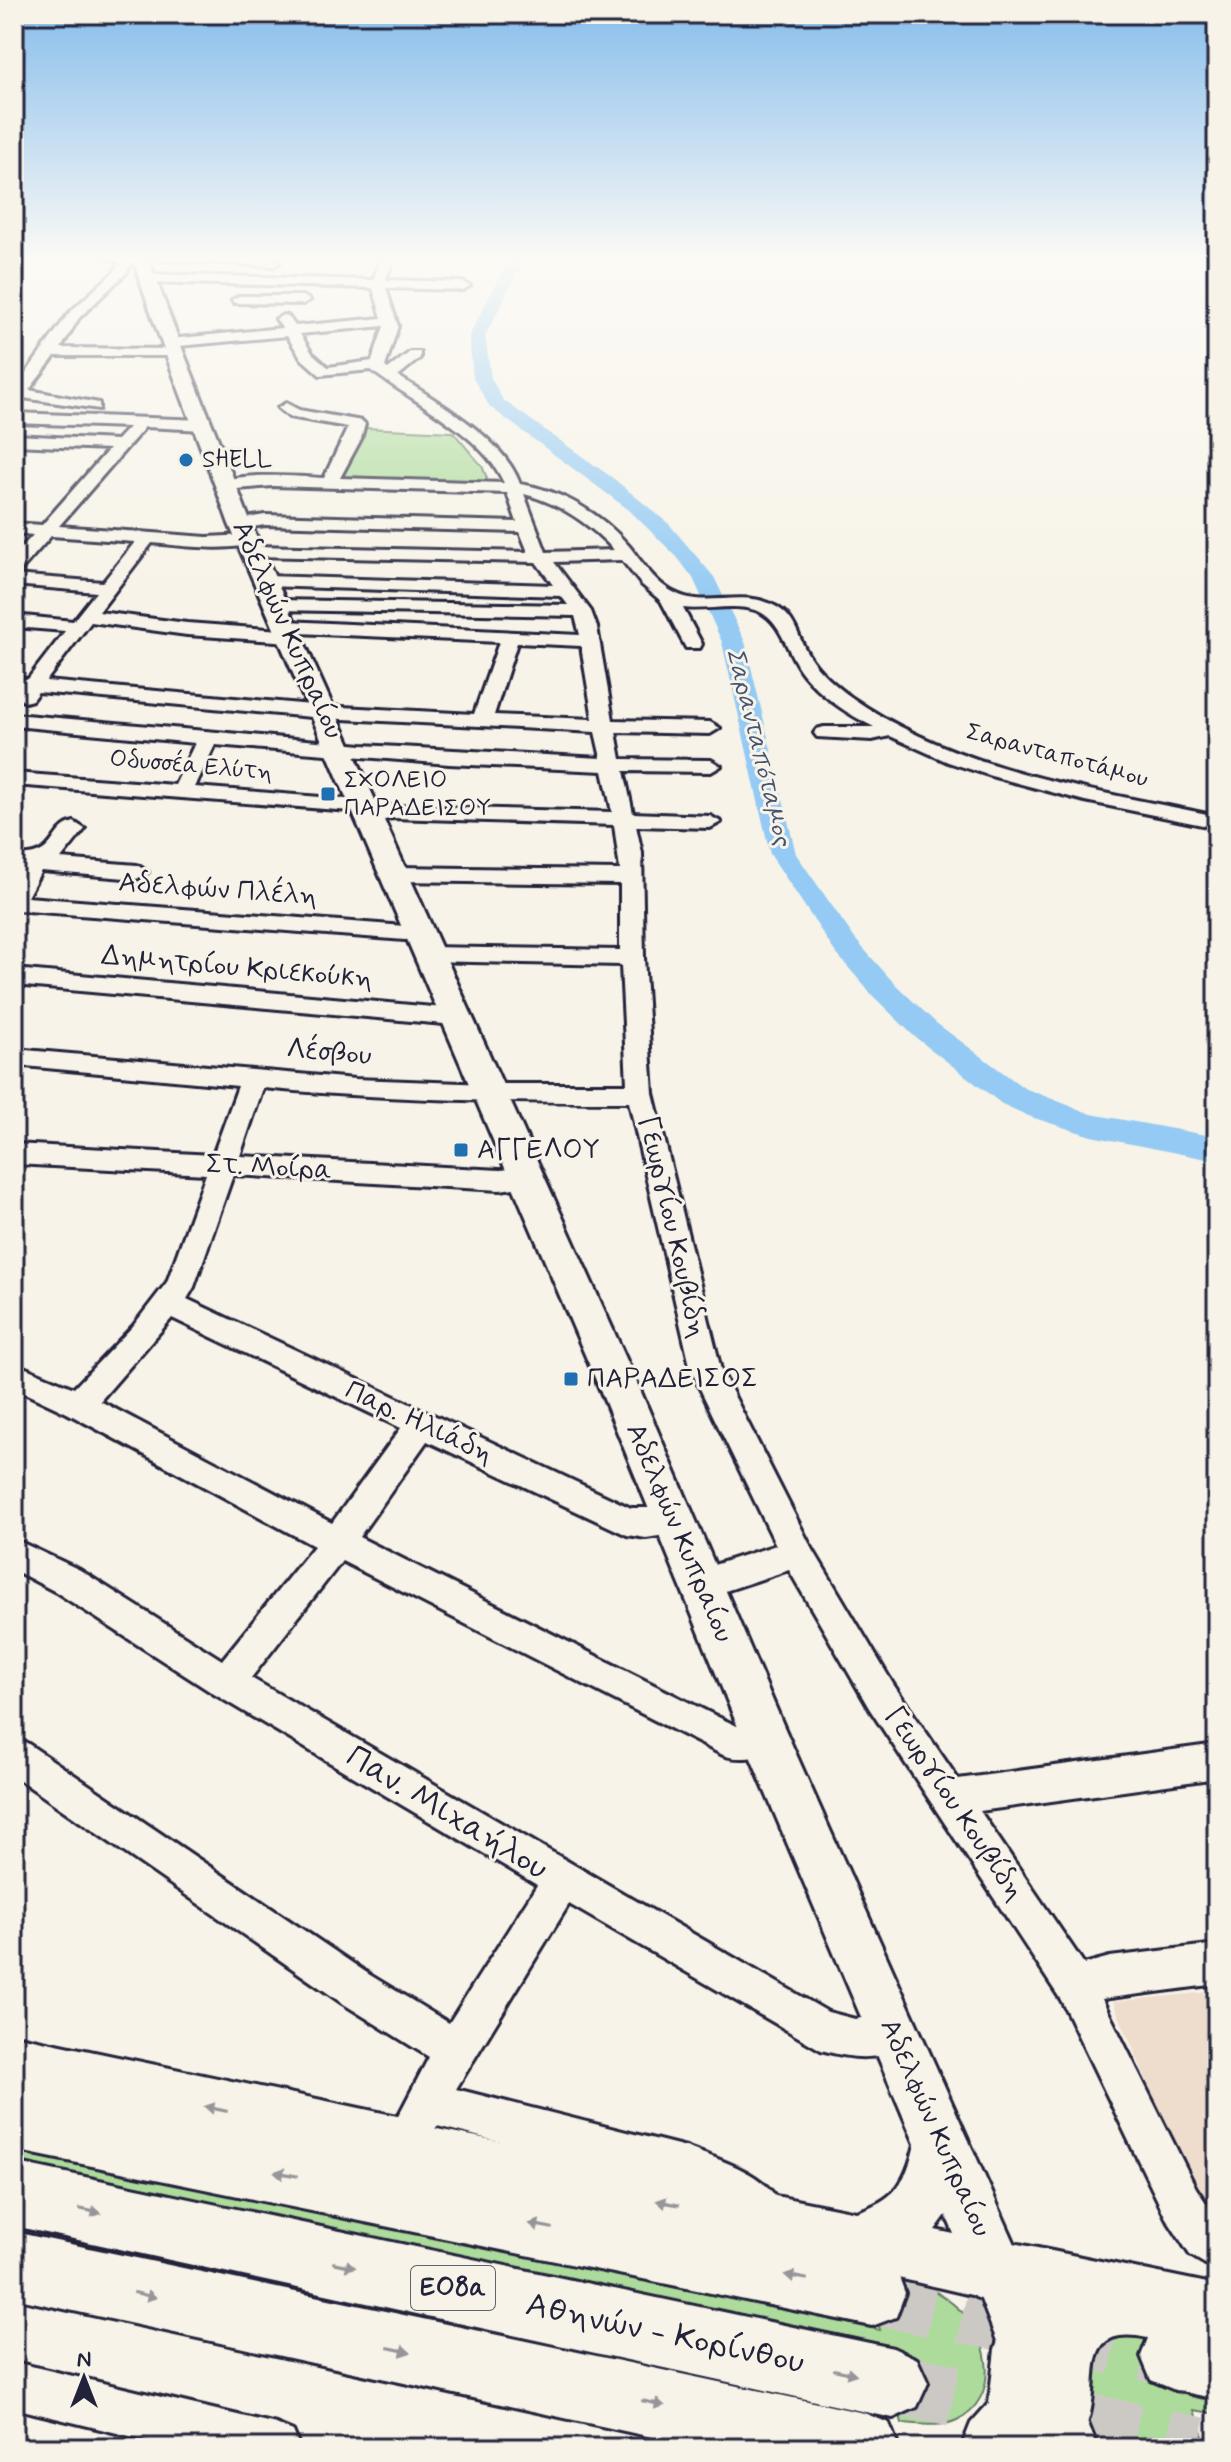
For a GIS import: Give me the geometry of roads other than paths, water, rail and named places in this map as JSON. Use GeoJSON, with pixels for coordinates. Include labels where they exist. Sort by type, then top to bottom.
{"type":"FeatureCollection","features":[{"type":"Feature","properties":{"kind":"highway"},"geometry":{"type":"LineString","coordinates":[[14,2066],[415,2126]]}},
{"type":"Feature","properties":{"kind":"highway"},"geometry":{"type":"LineString","coordinates":[[14,2119],[863,2266]]}},
{"type":"Feature","properties":{"kind":"highway","name":"Αθηνών - Κορίνθου"},"geometry":{"type":"LineString","coordinates":[[14,2194],[893,2383]]}},
{"type":"Feature","properties":{"kind":"highway"},"geometry":{"type":"LineString","coordinates":[[14,2265],[864,2448]]}},
{"type":"Feature","properties":{"kind":"highway"},"geometry":{"type":"LineString","coordinates":[[999,2273],[1129,2302],[1203,2347]]}},
{"type":"Feature","properties":{"kind":"highway"},"geometry":{"type":"LineString","coordinates":[[1062,2430],[1056,2383],[1061,2356],[1071,2332],[1086,2314],[1106,2304],[1129,2302]]}},
{"type":"Feature","properties":{"kind":"highway"},"geometry":{"type":"LineString","coordinates":[[996,2448],[1016,2425],[1024,2406],[1029,2349]]}},
{"type":"Feature","properties":{"kind":"main road","name":"Αδελφών Κυπραίου"},"geometry":{"type":"LineString","coordinates":[[181,371],[224,485],[396,874],[422,942],[524,1178],[621,1392],[765,1737],[999,2273],[1062,2430]]}},
{"type":"Feature","properties":{"kind":"main road"},"geometry":{"type":"LineString","coordinates":[[415,2126],[796,2229],[863,2266],[999,2273]]}},
{"type":"Feature","properties":{"kind":"main road"},"geometry":{"type":"LineString","coordinates":[[863,2266],[889,2231],[922,2205],[937,2173],[943,2143]]}},
{"type":"Feature","properties":{"kind":"street"},"geometry":{"type":"LineString","coordinates":[[37,371],[17,397],[141,414],[200,417]]}},
{"type":"Feature","properties":{"kind":"street","name":"Γεωργίου Κουβίδη"},"geometry":{"type":"LineString","coordinates":[[388,371],[491,452],[510,478],[525,527],[540,557],[582,611],[591,641],[610,765],[631,853],[632,958],[640,1093],[706,1370],[797,1553],[881,1696],[1075,1986],[1181,2203],[1205,2240],[1217,2249]]}},
{"type":"Feature","properties":{"kind":"street"},"geometry":{"type":"LineString","coordinates":[[286,408],[294,414],[357,424],[353,439],[329,483]]}},
{"type":"Feature","properties":{"kind":"street"},"geometry":{"type":"LineString","coordinates":[[14,418],[140,424],[200,417]]}},
{"type":"Feature","properties":{"kind":"street"},"geometry":{"type":"LineString","coordinates":[[14,567],[140,424]]}},
{"type":"Feature","properties":{"kind":"street"},"geometry":{"type":"LineString","coordinates":[[14,440],[122,445]]}},
{"type":"Feature","properties":{"kind":"street"},"geometry":{"type":"LineString","coordinates":[[224,485],[273,481],[513,488],[543,494],[608,535],[669,598],[693,644]]}},
{"type":"Feature","properties":{"kind":"street"},"geometry":{"type":"LineString","coordinates":[[247,538],[265,520],[525,527]]}},
{"type":"Feature","properties":{"kind":"street"},"geometry":{"type":"LineString","coordinates":[[14,528],[146,539],[207,542],[247,538],[540,557],[626,555]]}},
{"type":"Feature","properties":{"kind":"street"},"geometry":{"type":"LineString","coordinates":[[14,712],[24,684],[82,622],[146,539]]}},
{"type":"Feature","properties":{"kind":"street"},"geometry":{"type":"LineString","coordinates":[[14,580],[108,588]]}},
{"type":"Feature","properties":{"kind":"street"},"geometry":{"type":"LineString","coordinates":[[14,621],[187,629],[280,612],[567,591]]}},
{"type":"Feature","properties":{"kind":"street","name":"Σαρανταποτάμου"},"geometry":{"type":"LineString","coordinates":[[669,598],[697,602],[750,602],[781,617],[803,662],[821,683],[845,702],[891,729],[954,756],[1010,775],[1217,822]]}},
{"type":"Feature","properties":{"kind":"street"},"geometry":{"type":"LineString","coordinates":[[280,612],[582,611]]}},
{"type":"Feature","properties":{"kind":"street"},"geometry":{"type":"LineString","coordinates":[[280,612],[509,640],[591,641]]}},
{"type":"Feature","properties":{"kind":"street"},"geometry":{"type":"LineString","coordinates":[[482,720],[509,640]]}},
{"type":"Feature","properties":{"kind":"street"},"geometry":{"type":"LineString","coordinates":[[24,684],[323,712],[603,726],[710,728]]}},
{"type":"Feature","properties":{"kind":"street"},"geometry":{"type":"LineString","coordinates":[[14,720],[340,751],[610,765],[711,766]]}},
{"type":"Feature","properties":{"kind":"street"},"geometry":{"type":"LineString","coordinates":[[824,733],[872,734],[891,729]]}},
{"type":"Feature","properties":{"kind":"street"},"geometry":{"type":"LineString","coordinates":[[183,790],[208,738]]}},
{"type":"Feature","properties":{"kind":"street","name":"Οδυσσέα Ελύτη"},"geometry":{"type":"LineString","coordinates":[[14,779],[183,790],[367,812],[710,822]]}},
{"type":"Feature","properties":{"kind":"street"},"geometry":{"type":"LineString","coordinates":[[24,863],[47,860],[60,850],[74,829]]}},
{"type":"Feature","properties":{"kind":"street"},"geometry":{"type":"LineString","coordinates":[[24,863],[137,872]]}},
{"type":"Feature","properties":{"kind":"street"},"geometry":{"type":"LineString","coordinates":[[14,902],[24,863]]}},
{"type":"Feature","properties":{"kind":"street"},"geometry":{"type":"LineString","coordinates":[[396,874],[631,877]]}},
{"type":"Feature","properties":{"kind":"street","name":"Αδελφών Πλέλη"},"geometry":{"type":"LineString","coordinates":[[14,902],[231,922],[405,933],[422,942],[632,958]]}},
{"type":"Feature","properties":{"kind":"street","name":"Δημητρίου Κριεκούκη"},"geometry":{"type":"LineString","coordinates":[[14,977],[455,1017]]}},
{"type":"Feature","properties":{"kind":"street","name":"Λέσβου"},"geometry":{"type":"LineString","coordinates":[[14,1057],[355,1088],[488,1093],[640,1093]]}},
{"type":"Feature","properties":{"kind":"street"},"geometry":{"type":"LineString","coordinates":[[78,1404],[169,1304],[180,1287],[254,1078]]}},
{"type":"Feature","properties":{"kind":"street","name":"Στ. Μοίρα"},"geometry":{"type":"LineString","coordinates":[[14,1154],[500,1180],[524,1178]]}},
{"type":"Feature","properties":{"kind":"street","name":"Παρ. Ηλιάδη"},"geometry":{"type":"LineString","coordinates":[[169,1304],[627,1521],[646,1524],[673,1522]]}},
{"type":"Feature","properties":{"kind":"street"},"geometry":{"type":"LineString","coordinates":[[14,1375],[78,1404],[337,1542],[736,1743],[765,1737]]}},
{"type":"Feature","properties":{"kind":"street"},"geometry":{"type":"LineString","coordinates":[[226,1682],[337,1542],[421,1425]]}},
{"type":"Feature","properties":{"kind":"street"},"geometry":{"type":"LineString","coordinates":[[701,1584],[797,1553]]}},
{"type":"Feature","properties":{"kind":"street","name":"Παν. Μιχαήλου"},"geometry":{"type":"LineString","coordinates":[[14,1554],[68,1581],[226,1682],[561,1881],[821,2030],[855,2039],[893,2033]]}},
{"type":"Feature","properties":{"kind":"street"},"geometry":{"type":"LineString","coordinates":[[14,1755],[356,1989],[455,2050]]}},
{"type":"Feature","properties":{"kind":"street"},"geometry":{"type":"LineString","coordinates":[[951,1798],[1217,1761]]}},
{"type":"Feature","properties":{"kind":"street"},"geometry":{"type":"LineString","coordinates":[[415,2126],[455,2050],[561,1881]]}},
{"type":"Feature","properties":{"kind":"street"},"geometry":{"type":"LineString","coordinates":[[1075,1986],[1110,1977],[1217,1964]]}},
{"type":"Feature","properties":{"kind":"street"},"geometry":{"type":"LineString","coordinates":[[14,2385],[276,2448]]}},
{"type":"Feature","properties":{"kind":"waterway","name":"Σαρανταπόταμος"},"geometry":{"type":"LineString","coordinates":[[481,371],[496,403],[636,505],[685,552],[703,577],[734,642],[783,854],[827,921],[883,989],[926,1030],[1013,1096],[1091,1125],[1217,1149]]}},
{"type":"Feature","properties":{"kind":"tunnel"},"geometry":{"type":"LineString","coordinates":[[872,2293],[1175,2356]]}},
{"type":"Feature","properties":{"kind":"tunnel"},"geometry":{"type":"LineString","coordinates":[[893,2383],[1199,2448]]}},
{"type":"Feature","properties":{"kind":"place","name":"SHELL"},"geometry":{"type":"Point","coordinates":[186,460]}},
{"type":"Feature","properties":{"kind":"place","name":"ΣΧΟΛΕΙΟ ΠΑΡΑΔΕΙΣΟΥ"},"geometry":{"type":"Point","coordinates":[328,794]}},
{"type":"Feature","properties":{"kind":"place","name":"ΑΓΓΕΛΟΥ"},"geometry":{"type":"Point","coordinates":[461,1150]}},
{"type":"Feature","properties":{"kind":"place","name":"ΠΑΡΑΔΕΙΣΟΣ"},"geometry":{"type":"Point","coordinates":[571,1379]}}]}
